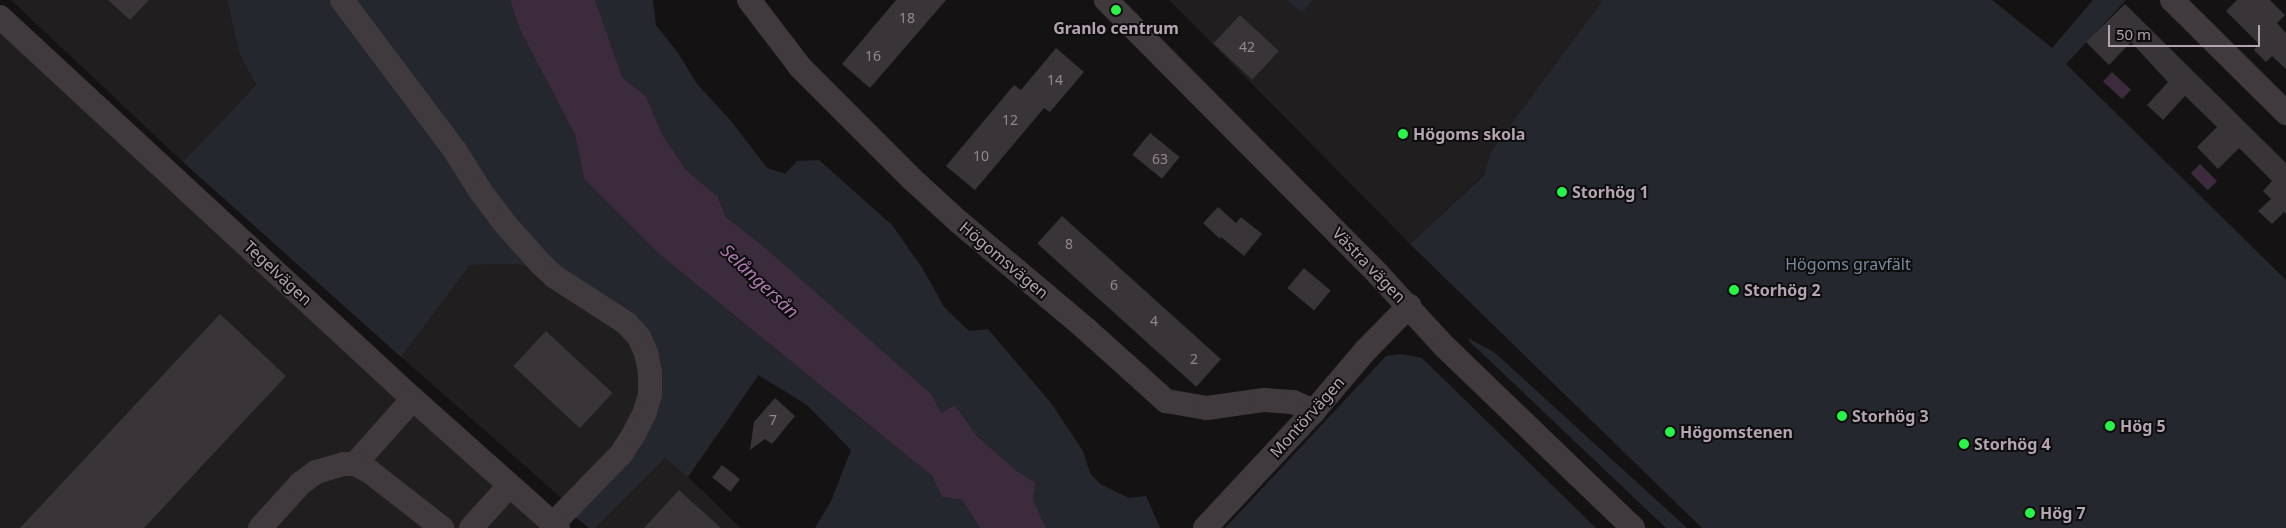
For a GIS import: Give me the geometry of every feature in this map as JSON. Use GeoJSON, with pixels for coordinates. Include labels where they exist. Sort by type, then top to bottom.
{"type":"FeatureCollection","features":[{"type":"Feature","properties":{"kind":"street"},"geometry":{"type":"LineString","coordinates":[[342,0],[454,149],[506,225],[541,264],[556,277],[626,322],[639,338],[646,353],[650,372],[650,394],[645,412],[634,434],[620,454],[555,526]]}},
{"type":"Feature","properties":{"kind":"street","name":"Högomsvägen"},"geometry":{"type":"LineString","coordinates":[[749,0],[800,67],[912,179],[959,222],[1086,329],[1166,401],[1207,408],[1264,400],[1293,402],[1314,412]]}},
{"type":"Feature","properties":{"kind":"street","name":"Västra vägen"},"geometry":{"type":"LineString","coordinates":[[1106,0],[1409,306],[1446,347],[1633,528]]}},
{"type":"Feature","properties":{"kind":"street"},"geometry":{"type":"LineString","coordinates":[[2172,0],[2286,113]]}},
{"type":"Feature","properties":{"kind":"street","name":"Tegelvägen"},"geometry":{"type":"LineString","coordinates":[[0,17],[413,398],[555,526]]}},
{"type":"Feature","properties":{"kind":"street","name":"Montörvägen"},"geometry":{"type":"LineString","coordinates":[[1205,528],[1314,412],[1366,350],[1409,306]]}},
{"type":"Feature","properties":{"kind":"street"},"geometry":{"type":"LineString","coordinates":[[356,464],[413,398]]}},
{"type":"Feature","properties":{"kind":"street"},"geometry":{"type":"LineString","coordinates":[[260,528],[301,483],[316,472],[330,466],[356,464],[370,471],[394,488],[432,525]]}},
{"type":"Feature","properties":{"kind":"street"},"geometry":{"type":"LineString","coordinates":[[471,528],[509,486]]}},
{"type":"Feature","properties":{"kind":"shaded area"},"geometry":{"type":"Polygon","coordinates":[[[11,0],[227,0],[239,53],[256,85],[183,162],[11,0]]]}},
{"type":"Feature","properties":{"kind":"shaded area","name":"Högoms skola"},"geometry":{"type":"Polygon","coordinates":[[[1169,0],[1603,0],[1491,151],[1484,174],[1410,244],[1169,0]]]}},
{"type":"Feature","properties":{"kind":"shaded area"},"geometry":{"type":"Polygon","coordinates":[[[0,34],[41,67],[541,528],[0,528],[0,34]]]}},
{"type":"Feature","properties":{"kind":"shaded area"},"geometry":{"type":"Polygon","coordinates":[[[518,264],[580,287],[656,369],[629,434],[566,502],[401,357],[470,265],[518,264]]]}},
{"type":"Feature","properties":{"kind":"shaded area"},"geometry":{"type":"Polygon","coordinates":[[[665,458],[688,477],[741,528],[595,528],[665,458]]]}},
{"type":"Feature","properties":{"kind":"green space"},"geometry":{"type":"Polygon","coordinates":[[[227,0],[510,0],[519,28],[575,135],[584,179],[659,254],[932,476],[942,497],[962,500],[980,528],[815,528],[831,501],[851,450],[807,405],[755,373],[758,376],[688,477],[665,458],[595,528],[589,528],[574,516],[650,412],[643,333],[554,276],[518,264],[470,265],[401,357],[183,162],[256,85],[239,53],[227,0]]]}},
{"type":"Feature","properties":{"kind":"green space"},"geometry":{"type":"Polygon","coordinates":[[[595,0],[653,0],[656,25],[678,53],[697,84],[731,121],[767,168],[785,174],[797,161],[819,160],[892,225],[923,269],[944,307],[969,331],[988,329],[1051,403],[1083,451],[1090,473],[1100,484],[1129,498],[1146,496],[1160,528],[1046,528],[1033,499],[1036,483],[1017,471],[977,436],[955,405],[941,413],[764,247],[726,217],[719,199],[687,171],[662,134],[646,96],[623,78],[595,0]]]}},
{"type":"Feature","properties":{"kind":"green space"},"geometry":{"type":"Polygon","coordinates":[[[1287,0],[1313,0],[1302,13],[1287,0]]]}},
{"type":"Feature","properties":{"kind":"green space","name":"Högoms gravfält"},"geometry":{"type":"Polygon","coordinates":[[[1603,0],[1992,0],[2052,48],[2093,0],[2126,0],[2066,64],[2286,280],[2286,528],[1702,528],[1410,244],[1484,175],[1491,151],[1603,0]]]}},
{"type":"Feature","properties":{"kind":"green space"},"geometry":{"type":"Polygon","coordinates":[[[1470,339],[1494,352],[1687,528],[1666,528],[1468,340],[1470,339]]]}},
{"type":"Feature","properties":{"kind":"green space"},"geometry":{"type":"Polygon","coordinates":[[[1401,354],[1422,358],[1596,528],[1225,528],[1386,356],[1401,354]]]}},
{"type":"Feature","properties":{"kind":"water","name":"Selångersån"},"geometry":{"type":"Polygon","coordinates":[[[510,0],[595,0],[623,78],[646,96],[662,134],[687,171],[718,197],[726,217],[764,247],[931,394],[941,413],[955,405],[977,436],[1017,471],[1036,483],[1033,499],[1046,528],[980,528],[962,500],[942,497],[932,476],[659,254],[584,179],[575,135],[519,28],[510,0]]]}},
{"type":"Feature","properties":{"kind":"water"},"geometry":{"type":"Polygon","coordinates":[[[2112,72],[2131,90],[2122,99],[2103,82],[2112,72]]]}},
{"type":"Feature","properties":{"kind":"water"},"geometry":{"type":"Polygon","coordinates":[[[2200,164],[2217,181],[2208,190],[2191,173],[2200,164]]]}},
{"type":"Feature","properties":{"kind":"building"},"geometry":{"type":"Polygon","coordinates":[[[108,0],[149,0],[130,20],[108,0]]]}},
{"type":"Feature","properties":{"kind":"building"},"geometry":{"type":"Polygon","coordinates":[[[896,0],[946,0],[870,88],[842,64],[896,0]]]}},
{"type":"Feature","properties":{"kind":"building"},"geometry":{"type":"Polygon","coordinates":[[[2237,0],[2270,0],[2285,15],[2277,23],[2286,33],[2286,69],[2272,56],[2266,62],[2254,50],[2259,44],[2226,11],[2237,0]]]}},
{"type":"Feature","properties":{"kind":"building"},"geometry":{"type":"Polygon","coordinates":[[[2125,4],[2286,163],[2286,214],[2284,212],[2272,224],[2258,211],[2271,199],[2263,191],[2272,181],[2239,148],[2218,169],[2197,147],[2217,127],[2185,96],[2163,120],[2147,105],[2168,82],[2131,42],[2109,65],[2086,42],[2125,4]]]}},
{"type":"Feature","properties":{"kind":"building"},"geometry":{"type":"Polygon","coordinates":[[[1240,15],[1279,51],[1252,80],[1213,44],[1240,15]]]}},
{"type":"Feature","properties":{"kind":"building"},"geometry":{"type":"Polygon","coordinates":[[[1056,48],[1084,72],[1050,112],[1044,108],[975,190],[946,166],[1014,85],[1021,90],[1056,48]]]}},
{"type":"Feature","properties":{"kind":"building"},"geometry":{"type":"Polygon","coordinates":[[[1150,133],[1180,157],[1162,179],[1132,155],[1150,133]]]}},
{"type":"Feature","properties":{"kind":"building"},"geometry":{"type":"Polygon","coordinates":[[[1218,207],[1236,223],[1241,217],[1262,234],[1244,256],[1221,237],[1220,239],[1203,223],[1218,207]]]}},
{"type":"Feature","properties":{"kind":"building"},"geometry":{"type":"Polygon","coordinates":[[[1062,216],[1221,359],[1196,387],[1037,243],[1062,216]]]}},
{"type":"Feature","properties":{"kind":"building"},"geometry":{"type":"Polygon","coordinates":[[[1304,268],[1331,290],[1314,310],[1287,288],[1304,268]]]}},
{"type":"Feature","properties":{"kind":"building"},"geometry":{"type":"Polygon","coordinates":[[[220,314],[286,376],[144,528],[20,528],[220,314]]]}},
{"type":"Feature","properties":{"kind":"building"},"geometry":{"type":"Polygon","coordinates":[[[546,331],[613,393],[580,428],[513,366],[546,331]]]}},
{"type":"Feature","properties":{"kind":"building"},"geometry":{"type":"Polygon","coordinates":[[[775,398],[795,416],[772,444],[765,439],[750,450],[754,422],[775,398]]]}},
{"type":"Feature","properties":{"kind":"building"},"geometry":{"type":"Polygon","coordinates":[[[722,465],[740,479],[730,492],[712,478],[722,465]]]}},
{"type":"Feature","properties":{"kind":"building"},"geometry":{"type":"Polygon","coordinates":[[[679,490],[691,501],[721,528],[644,528],[679,490]]]}},
{"type":"Feature","properties":{"kind":"place","name":"Granlo centrum"},"geometry":{"type":"Point","coordinates":[1116,10]}},
{"type":"Feature","properties":{"kind":"place","name":"Högoms skola"},"geometry":{"type":"Point","coordinates":[1403,134]}},
{"type":"Feature","properties":{"kind":"place","name":"Storhög 1"},"geometry":{"type":"Point","coordinates":[1562,192]}},
{"type":"Feature","properties":{"kind":"place","name":"Storhög 2"},"geometry":{"type":"Point","coordinates":[1734,290]}},
{"type":"Feature","properties":{"kind":"place","name":"Storhög 3"},"geometry":{"type":"Point","coordinates":[1842,416]}},
{"type":"Feature","properties":{"kind":"place","name":"Hög 5"},"geometry":{"type":"Point","coordinates":[2110,426]}},
{"type":"Feature","properties":{"kind":"place","name":"Högomstenen"},"geometry":{"type":"Point","coordinates":[1670,432]}},
{"type":"Feature","properties":{"kind":"place","name":"Storhög 4"},"geometry":{"type":"Point","coordinates":[1964,444]}},
{"type":"Feature","properties":{"kind":"place","name":"Hög 7"},"geometry":{"type":"Point","coordinates":[2030,513]}}]}
